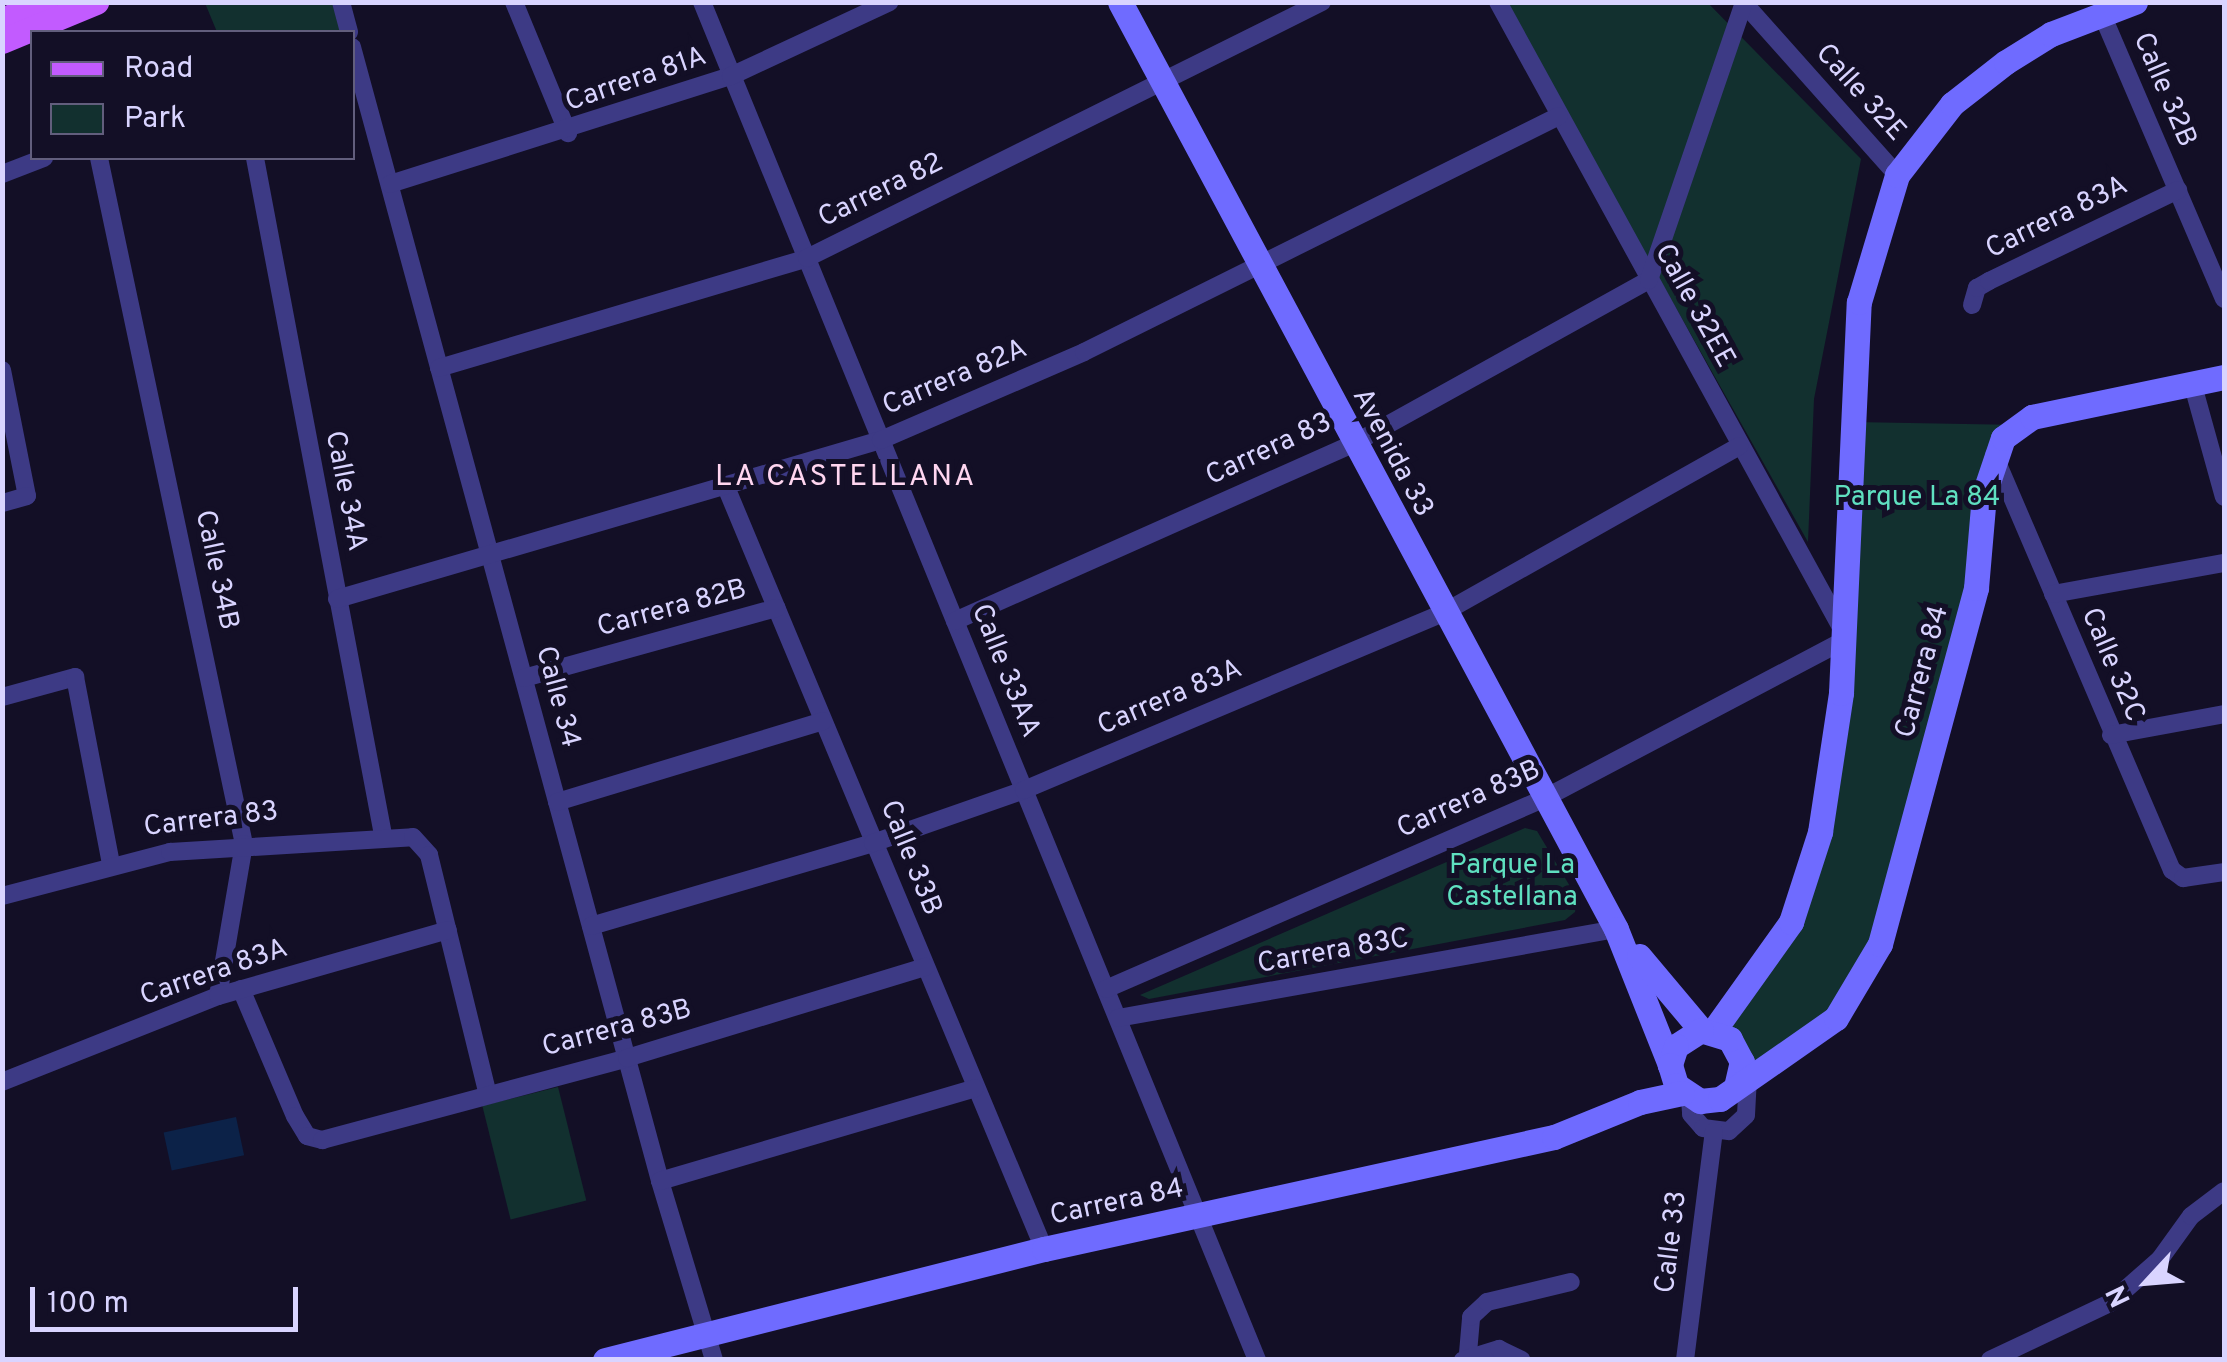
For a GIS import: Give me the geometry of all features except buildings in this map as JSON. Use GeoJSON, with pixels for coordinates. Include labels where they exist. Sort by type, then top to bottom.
{"type":"FeatureCollection","features":[{"type":"Feature","properties":{"kind":"main road"},"geometry":{"type":"LineString","coordinates":[[2,20],[45,2]]}},
{"type":"Feature","properties":{"kind":"main road"},"geometry":{"type":"LineString","coordinates":[[2,41],[96,2]]}},
{"type":"Feature","properties":{"kind":"street"},"geometry":{"type":"LineString","coordinates":[[341,2],[348,30]]}},
{"type":"Feature","properties":{"kind":"street"},"geometry":{"type":"LineString","coordinates":[[514,2],[568,133]]}},
{"type":"Feature","properties":{"kind":"street","name":"Calle 33AA"},"geometry":{"type":"LineString","coordinates":[[702,2],[1258,1360]]}},
{"type":"Feature","properties":{"kind":"street","name":"Avenida 33"},"geometry":{"type":"LineString","coordinates":[[1120,2],[1353,444],[1616,929],[1679,1083]]}},
{"type":"Feature","properties":{"kind":"street","name":"Carrera 82"},"geometry":{"type":"LineString","coordinates":[[439,368],[806,258],[1322,2]]}},
{"type":"Feature","properties":{"kind":"street","name":"Calle 32EE"},"geometry":{"type":"LineString","coordinates":[[1498,2],[1845,637]]}},
{"type":"Feature","properties":{"kind":"street"},"geometry":{"type":"LineString","coordinates":[[1708,1030],[1740,1053],[1746,1115],[1729,1131],[1714,1132],[1696,1122],[1679,1083],[1676,1046],[1708,1030],[1803,899],[1820,832],[1845,637],[1859,302],[1897,175],[1952,104],[2051,34],[2135,2]]}},
{"type":"Feature","properties":{"kind":"street"},"geometry":{"type":"LineString","coordinates":[[1649,280],[1743,3]]}},
{"type":"Feature","properties":{"kind":"street","name":"Calle 32E"},"geometry":{"type":"LineString","coordinates":[[1743,3],[1897,175]]}},
{"type":"Feature","properties":{"kind":"street","name":"Carrera 81A"},"geometry":{"type":"LineString","coordinates":[[390,184],[568,133],[731,76],[879,5]]}},
{"type":"Feature","properties":{"kind":"street","name":"Calle 32B"},"geometry":{"type":"LineString","coordinates":[[2101,12],[2224,299]]}},
{"type":"Feature","properties":{"kind":"street","name":"Calle 34"},"geometry":{"type":"LineString","coordinates":[[355,57],[626,1058],[714,1360]]}},
{"type":"Feature","properties":{"kind":"street","name":"Carrera 82A"},"geometry":{"type":"LineString","coordinates":[[337,599],[881,440],[1084,352],[1560,116]]}},
{"type":"Feature","properties":{"kind":"street"},"geometry":{"type":"LineString","coordinates":[[2,174],[39,160]]}},
{"type":"Feature","properties":{"kind":"street","name":"Calle 34B"},"geometry":{"type":"LineString","coordinates":[[99,160],[244,844],[218,996]]}},
{"type":"Feature","properties":{"kind":"street","name":"Calle 34A"},"geometry":{"type":"LineString","coordinates":[[255,160],[382,834]]}},
{"type":"Feature","properties":{"kind":"street","name":"Carrera 83A"},"geometry":{"type":"LineString","coordinates":[[1972,305],[1977,288],[1988,281],[2178,190]]}},
{"type":"Feature","properties":{"kind":"street","name":"Carrera 83"},"geometry":{"type":"LineString","coordinates":[[955,621],[1353,444],[1649,280]]}},
{"type":"Feature","properties":{"kind":"street"},"geometry":{"type":"LineString","coordinates":[[2,370],[27,496],[2,503]]}},
{"type":"Feature","properties":{"kind":"street"},"geometry":{"type":"LineString","coordinates":[[1994,454],[2003,438],[2032,417],[2224,377]]}},
{"type":"Feature","properties":{"kind":"street"},"geometry":{"type":"LineString","coordinates":[[2192,382],[2224,497]]}},
{"type":"Feature","properties":{"kind":"street","name":"Carrera 83A"},"geometry":{"type":"LineString","coordinates":[[591,926],[873,843],[1024,790],[1443,612],[1740,446]]}},
{"type":"Feature","properties":{"kind":"street","name":"Calle 32C"},"geometry":{"type":"LineString","coordinates":[[1994,454],[2111,736],[2172,870],[2197,879],[2224,872]]}},
{"type":"Feature","properties":{"kind":"street","name":"Carrera 84"},"geometry":{"type":"LineString","coordinates":[[1742,1082],[1836,1018],[1880,944],[1976,588],[1994,454]]}},
{"type":"Feature","properties":{"kind":"street","name":"Calle 33B"},"geometry":{"type":"LineString","coordinates":[[726,487],[1044,1249]]}},
{"type":"Feature","properties":{"kind":"street"},"geometry":{"type":"LineString","coordinates":[[2053,594],[2224,563]]}},
{"type":"Feature","properties":{"kind":"street","name":"Carrera 82B"},"geometry":{"type":"LineString","coordinates":[[524,678],[776,608]]}},
{"type":"Feature","properties":{"kind":"street","name":"Carrera 83B"},"geometry":{"type":"LineString","coordinates":[[1106,989],[1543,799],[1845,637]]}},
{"type":"Feature","properties":{"kind":"street"},"geometry":{"type":"LineString","coordinates":[[2,697],[75,677],[111,864]]}},
{"type":"Feature","properties":{"kind":"street"},"geometry":{"type":"LineString","coordinates":[[2111,736],[2224,714]]}},
{"type":"Feature","properties":{"kind":"street"},"geometry":{"type":"LineString","coordinates":[[557,802],[824,721]]}},
{"type":"Feature","properties":{"kind":"street","name":"Carrera 83"},"geometry":{"type":"LineString","coordinates":[[2,896],[111,864],[244,844],[382,834],[413,837],[427,849],[448,930]]}},
{"type":"Feature","properties":{"kind":"street","name":"Avenida 33"},"geometry":{"type":"LineString","coordinates":[[1616,929],[1708,1030]]}},
{"type":"Feature","properties":{"kind":"street","name":"Carrera 83C"},"geometry":{"type":"LineString","coordinates":[[1118,1018],[1616,929]]}},
{"type":"Feature","properties":{"kind":"street"},"geometry":{"type":"LineString","coordinates":[[448,930],[487,1092]]}},
{"type":"Feature","properties":{"kind":"street","name":"Carrera 83A"},"geometry":{"type":"LineString","coordinates":[[2,1082],[218,996],[448,930]]}},
{"type":"Feature","properties":{"kind":"street","name":"Carrera 83B"},"geometry":{"type":"LineString","coordinates":[[240,989],[294,1116],[308,1136],[322,1140],[487,1092],[626,1058],[925,968]]}},
{"type":"Feature","properties":{"kind":"street"},"geometry":{"type":"LineString","coordinates":[[1679,1083],[1720,1099],[1742,1082]]}},
{"type":"Feature","properties":{"kind":"street","name":"Carrera 84"},"geometry":{"type":"LineString","coordinates":[[605,1360],[1044,1249],[1554,1138],[1679,1083]]}},
{"type":"Feature","properties":{"kind":"street"},"geometry":{"type":"LineString","coordinates":[[660,1181],[975,1088]]}},
{"type":"Feature","properties":{"kind":"street","name":"Calle 33"},"geometry":{"type":"LineString","coordinates":[[1685,1360],[1714,1132]]}},
{"type":"Feature","properties":{"kind":"street"},"geometry":{"type":"LineString","coordinates":[[1990,1360],[2110,1302],[2160,1259],[2191,1216],[2224,1191]]}},
{"type":"Feature","properties":{"kind":"street"},"geometry":{"type":"LineString","coordinates":[[1522,1360],[1499,1348],[1465,1356],[1470,1318],[1487,1302],[1571,1282]]}},
{"type":"Feature","properties":{"kind":"green space"},"geometry":{"type":"Polygon","coordinates":[[[205,3],[332,3],[341,30],[216,30],[205,3]]]}},
{"type":"Feature","properties":{"kind":"green space"},"geometry":{"type":"Polygon","coordinates":[[[1504,3],[1708,3],[1861,159],[1814,399],[1808,542],[1504,3]]]}},
{"type":"Feature","properties":{"kind":"green space","name":"Parque La 84"},"geometry":{"type":"Polygon","coordinates":[[[1853,422],[2021,425],[2003,438],[1976,588],[1854,996],[1742,1071],[1714,1030],[1782,938],[1816,850],[1853,422]]]}},
{"type":"Feature","properties":{"kind":"green space","name":"Parque La Castellana"},"geometry":{"type":"Polygon","coordinates":[[[1525,828],[1537,831],[1577,898],[1575,912],[1565,920],[1149,999],[1140,995],[1525,828]]]}},
{"type":"Feature","properties":{"kind":"green space"},"geometry":{"type":"Polygon","coordinates":[[[558,1087],[586,1201],[511,1219],[482,1106],[558,1087]]]}},
{"type":"Feature","properties":{"kind":"water"},"geometry":{"type":"Polygon","coordinates":[[[236,1117],[244,1155],[172,1171],[164,1132],[236,1117]]]}},
{"type":"Feature","properties":{"kind":"district","name":"LA CASTELLANA"},"geometry":{"type":"Point","coordinates":[846,478]}}]}
